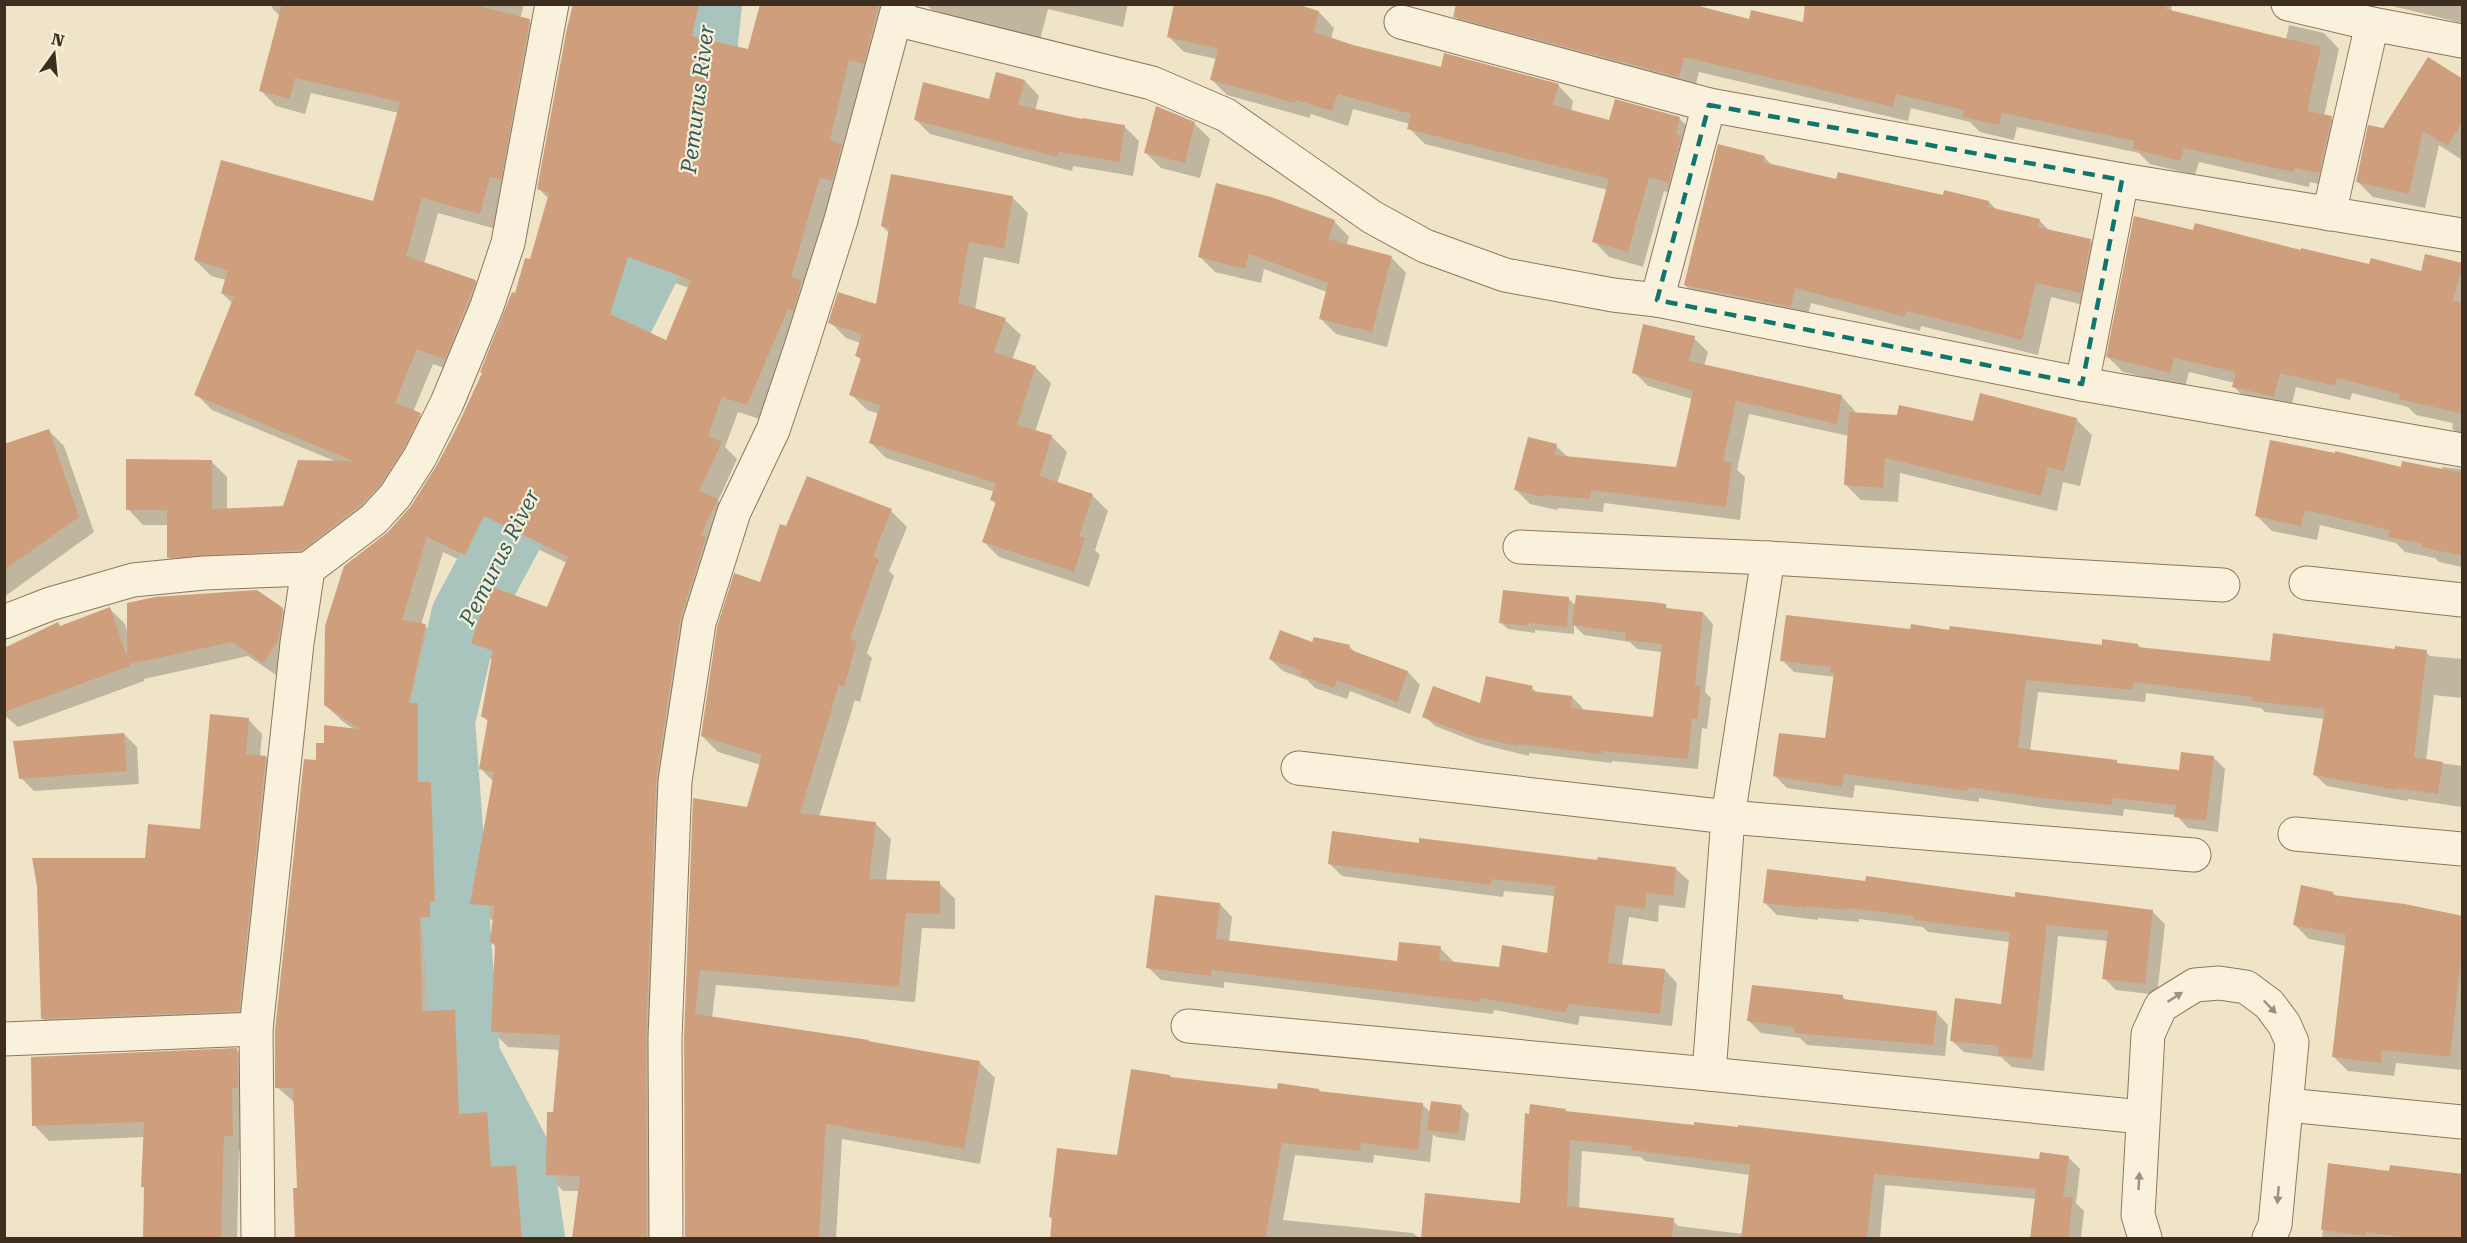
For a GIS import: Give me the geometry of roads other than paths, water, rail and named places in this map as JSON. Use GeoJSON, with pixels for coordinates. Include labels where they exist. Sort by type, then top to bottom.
{"type":"FeatureCollection","features":[{"type":"Feature","properties":{"kind":"street"},"geometry":{"type":"LineString","coordinates":[[4,622],[50,604],[133,580],[204,573],[308,569],[374,519],[395,496],[420,457],[447,403],[487,306],[508,243],[552,4]]}},
{"type":"Feature","properties":{"kind":"street"},"geometry":{"type":"LineString","coordinates":[[2288,4],[2372,24],[2463,41]]}},
{"type":"Feature","properties":{"kind":"street"},"geometry":{"type":"LineString","coordinates":[[666,1239],[665,1038],[675,781],[699,623],[734,512],[774,430],[801,347],[841,220],[897,12],[1152,83],[1226,115],[1372,217],[1435,250],[1505,275],[1612,295],[1658,300],[2082,384],[2463,450]]}},
{"type":"Feature","properties":{"kind":"street"},"geometry":{"type":"LineString","coordinates":[[1401,22],[1708,105],[2122,180],[2463,235]]}},
{"type":"Feature","properties":{"kind":"street"},"geometry":{"type":"LineString","coordinates":[[2329,214],[2372,24]]}},
{"type":"Feature","properties":{"kind":"street"},"geometry":{"type":"LineString","coordinates":[[1658,300],[1708,105]]}},
{"type":"Feature","properties":{"kind":"street"},"geometry":{"type":"LineString","coordinates":[[2082,384],[2122,180]]}},
{"type":"Feature","properties":{"kind":"street"},"geometry":{"type":"LineString","coordinates":[[1520,547],[1768,558],[2223,585]]}},
{"type":"Feature","properties":{"kind":"street"},"geometry":{"type":"LineString","coordinates":[[1709,1074],[1728,817],[1768,558]]}},
{"type":"Feature","properties":{"kind":"street"},"geometry":{"type":"LineString","coordinates":[[258,1239],[256,1029],[292,708],[297,643],[308,569]]}},
{"type":"Feature","properties":{"kind":"street"},"geometry":{"type":"LineString","coordinates":[[2306,583],[2463,600]]}},
{"type":"Feature","properties":{"kind":"street"},"geometry":{"type":"LineString","coordinates":[[1298,768],[1728,817],[2194,855]]}},
{"type":"Feature","properties":{"kind":"street"},"geometry":{"type":"LineString","coordinates":[[2295,834],[2463,849]]}},
{"type":"Feature","properties":{"kind":"street"},"geometry":{"type":"LineString","coordinates":[[2145,1239],[2138,1215],[2148,1034],[2161,1006],[2195,985],[2219,983],[2246,987],[2269,1004],[2284,1024],[2292,1042],[2275,1224],[2269,1239]]}},
{"type":"Feature","properties":{"kind":"street"},"geometry":{"type":"LineString","coordinates":[[1188,1026],[1709,1074],[2142,1118]]}},
{"type":"Feature","properties":{"kind":"street"},"geometry":{"type":"LineString","coordinates":[[4,1039],[256,1029]]}},
{"type":"Feature","properties":{"kind":"street"},"geometry":{"type":"LineString","coordinates":[[2286,1105],[2463,1122]]}},
{"type":"Feature","properties":{"kind":"waterway","name":"Pemurus River"},"geometry":{"type":"LineString","coordinates":[[531,1238],[519,1158],[466,1057],[441,721],[465,616],[548,462],[689,181],[708,4]]}}]}
